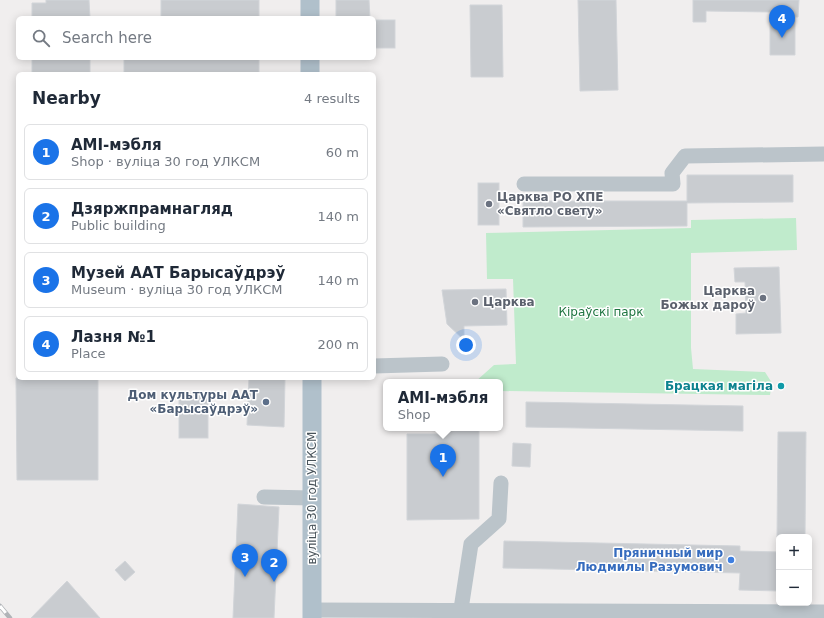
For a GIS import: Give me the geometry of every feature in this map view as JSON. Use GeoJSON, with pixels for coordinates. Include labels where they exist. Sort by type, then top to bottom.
{"type":"FeatureCollection","features":[{"type":"Feature","properties":{"kind":"main road"},"geometry":{"type":"LineString","coordinates":[[310,0],[310,16]]}},
{"type":"Feature","properties":{"kind":"main road"},"geometry":{"type":"LineString","coordinates":[[310,60],[310,72]]}},
{"type":"Feature","properties":{"kind":"main road","name":"вуліца 30 год УЛКСМ"},"geometry":{"type":"LineString","coordinates":[[312,380],[312,614]]}},
{"type":"Feature","properties":{"kind":"street"},"geometry":{"type":"LineString","coordinates":[[524,184],[673,184],[672,172],[685,156],[824,154]]}},
{"type":"Feature","properties":{"kind":"street"},"geometry":{"type":"LineString","coordinates":[[376,366],[442,364]]}},
{"type":"Feature","properties":{"kind":"street"},"geometry":{"type":"LineString","coordinates":[[461,609],[471,544],[499,519],[501,483]]}},
{"type":"Feature","properties":{"kind":"street"},"geometry":{"type":"LineString","coordinates":[[264,496],[312,498]]}},
{"type":"Feature","properties":{"kind":"street"},"geometry":{"type":"LineString","coordinates":[[312,614],[461,609],[824,612]]}},
{"type":"Feature","properties":{"kind":"green space","name":"Кіраўскі парк"},"geometry":{"type":"Polygon","coordinates":[[[796,218],[797,250],[691,253],[691,348],[693,369],[765,372],[772,383],[770,395],[503,391],[503,379],[478,379],[494,365],[516,364],[513,279],[487,279],[486,233],[691,228],[691,220],[796,218]]]}},
{"type":"Feature","properties":{"kind":"building"},"geometry":{"type":"Polygon","coordinates":[[[46,0],[89,0],[90,16],[32,16],[32,3],[46,3],[46,0]]]}},
{"type":"Feature","properties":{"kind":"building"},"geometry":{"type":"Polygon","coordinates":[[[161,0],[259,0],[259,16],[161,16],[161,0]]]}},
{"type":"Feature","properties":{"kind":"building"},"geometry":{"type":"Polygon","coordinates":[[[336,0],[369,0],[370,16],[336,16],[336,0]]]}},
{"type":"Feature","properties":{"kind":"building"},"geometry":{"type":"Polygon","coordinates":[[[578,0],[616,0],[618,90],[580,91],[578,0]]]}},
{"type":"Feature","properties":{"kind":"building"},"geometry":{"type":"Polygon","coordinates":[[[693,0],[799,0],[798,17],[795,17],[795,55],[770,55],[770,12],[706,11],[706,22],[693,22],[693,0]]]}},
{"type":"Feature","properties":{"kind":"building"},"geometry":{"type":"Polygon","coordinates":[[[470,5],[502,5],[503,77],[471,77],[470,5]]]}},
{"type":"Feature","properties":{"kind":"building"},"geometry":{"type":"Polygon","coordinates":[[[376,20],[395,20],[395,48],[376,48],[376,20]]]}},
{"type":"Feature","properties":{"kind":"building"},"geometry":{"type":"Polygon","coordinates":[[[32,60],[90,60],[90,72],[32,72],[32,60]]]}},
{"type":"Feature","properties":{"kind":"building"},"geometry":{"type":"Polygon","coordinates":[[[124,60],[259,60],[259,72],[124,72],[124,60]]]}},
{"type":"Feature","properties":{"kind":"building"},"geometry":{"type":"Polygon","coordinates":[[[687,175],[793,175],[793,202],[687,203],[687,226],[523,227],[523,201],[687,201],[687,175]]]}},
{"type":"Feature","properties":{"kind":"building","name":"Царква РО ХПЕ «Святло свету»"},"geometry":{"type":"Polygon","coordinates":[[[478,183],[499,183],[499,225],[478,225],[478,183]]]}},
{"type":"Feature","properties":{"kind":"building","name":"Царква Божых дароў"},"geometry":{"type":"Polygon","coordinates":[[[779,267],[781,333],[736,334],[736,314],[746,313],[745,282],[735,282],[734,268],[779,267]]]}},
{"type":"Feature","properties":{"kind":"building","name":"Царква"},"geometry":{"type":"Polygon","coordinates":[[[506,289],[507,325],[464,326],[464,340],[447,324],[442,290],[506,289]]]}},
{"type":"Feature","properties":{"kind":"building"},"geometry":{"type":"Polygon","coordinates":[[[16,380],[98,380],[98,480],[17,480],[16,380]]]}},
{"type":"Feature","properties":{"kind":"building","name":"Дом культуры ААТ «Барысаўдрэў»"},"geometry":{"type":"Polygon","coordinates":[[[249,380],[285,380],[284,427],[247,425],[249,380]]]}},
{"type":"Feature","properties":{"kind":"building"},"geometry":{"type":"Polygon","coordinates":[[[179,394],[208,394],[208,438],[179,438],[179,394]]]}},
{"type":"Feature","properties":{"kind":"building"},"geometry":{"type":"Polygon","coordinates":[[[526,402],[743,406],[743,431],[526,427],[526,402]]]}},
{"type":"Feature","properties":{"kind":"building"},"geometry":{"type":"Polygon","coordinates":[[[441,431],[479,431],[479,519],[407,520],[407,434],[441,434],[441,431]]]}},
{"type":"Feature","properties":{"kind":"building"},"geometry":{"type":"Polygon","coordinates":[[[778,432],[806,432],[805,534],[777,534],[778,432]]]}},
{"type":"Feature","properties":{"kind":"building"},"geometry":{"type":"Polygon","coordinates":[[[513,443],[531,444],[530,467],[512,466],[513,443]]]}},
{"type":"Feature","properties":{"kind":"building"},"geometry":{"type":"Polygon","coordinates":[[[238,504],[279,507],[274,618],[233,618],[238,504]]]}},
{"type":"Feature","properties":{"kind":"building"},"geometry":{"type":"Polygon","coordinates":[[[504,541],[740,546],[740,551],[776,552],[776,591],[739,590],[740,573],[503,568],[504,541]]]}},
{"type":"Feature","properties":{"kind":"building"},"geometry":{"type":"Polygon","coordinates":[[[125,561],[135,572],[125,581],[115,570],[125,561]]]}},
{"type":"Feature","properties":{"kind":"building"},"geometry":{"type":"Polygon","coordinates":[[[67,581],[100,618],[31,618],[67,581]]]}},
{"type":"Feature","properties":{"kind":"railway"},"geometry":{"type":"LineString","coordinates":[[0,606],[10,618]]}},
{"type":"Feature","properties":{"kind":"place","name":"Лазня №1"},"geometry":{"type":"Point","coordinates":[782,38]}},
{"type":"Feature","properties":{"kind":"place","name":"Царква РО ХПЕ «Святло свету»"},"geometry":{"type":"Point","coordinates":[489,204]}},
{"type":"Feature","properties":{"kind":"place","name":"Царква Божых дароў"},"geometry":{"type":"Point","coordinates":[763,298]}},
{"type":"Feature","properties":{"kind":"place","name":"Царква"},"geometry":{"type":"Point","coordinates":[475,302]}},
{"type":"Feature","properties":{"kind":"place","name":"Брацкая магіла"},"geometry":{"type":"Point","coordinates":[781,386]}},
{"type":"Feature","properties":{"kind":"place","name":"Дом культуры ААТ «Барысаўдрэў»"},"geometry":{"type":"Point","coordinates":[266,402]}},
{"type":"Feature","properties":{"kind":"place","name":"AMI-мэбля"},"geometry":{"type":"Point","coordinates":[443,477]}},
{"type":"Feature","properties":{"kind":"place","name":"Пряничный мир Людмилы Разумович"},"geometry":{"type":"Point","coordinates":[731,560]}},
{"type":"Feature","properties":{"kind":"place","name":"Музей ААТ Барысаўдрэў"},"geometry":{"type":"Point","coordinates":[245,577]}},
{"type":"Feature","properties":{"kind":"place","name":"Дзяржпрамнагляд"},"geometry":{"type":"Point","coordinates":[274,582]}}]}
